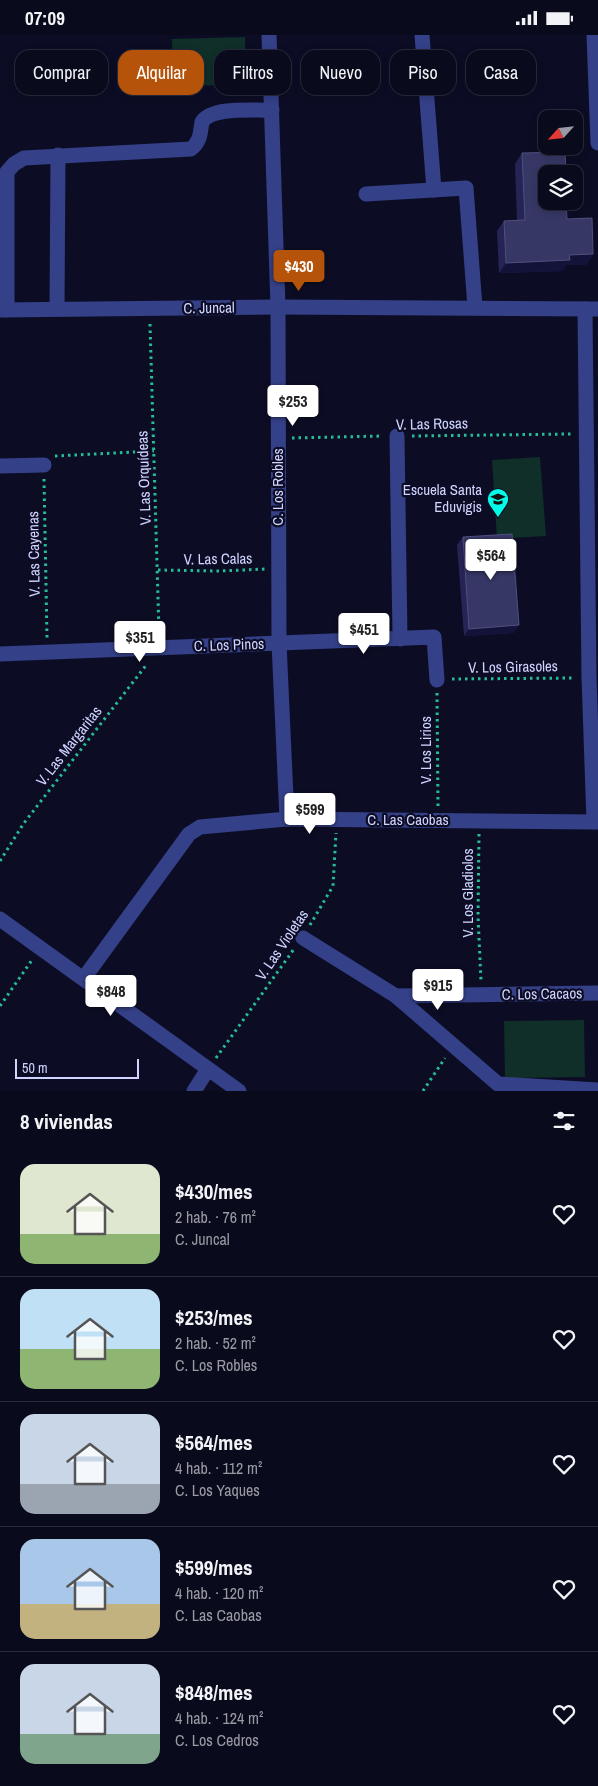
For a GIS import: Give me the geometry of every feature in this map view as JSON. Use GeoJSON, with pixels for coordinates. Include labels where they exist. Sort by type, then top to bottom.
{"type":"FeatureCollection","features":[{"type":"Feature","properties":{"kind":"street","name":"C. Los Robles"},"geometry":{"type":"LineString","coordinates":[[269,35],[278,307],[279,643],[287,819]]}},
{"type":"Feature","properties":{"kind":"street"},"geometry":{"type":"LineString","coordinates":[[422,35],[434,190]]}},
{"type":"Feature","properties":{"kind":"street"},"geometry":{"type":"LineString","coordinates":[[594,35],[598,143]]}},
{"type":"Feature","properties":{"kind":"street"},"geometry":{"type":"LineString","coordinates":[[3,310],[7,172],[14,164],[24,158],[58,155],[191,149],[198,143],[202,122],[211,114],[224,111],[272,110]]}},
{"type":"Feature","properties":{"kind":"street"},"geometry":{"type":"LineString","coordinates":[[57,309],[58,155]]}},
{"type":"Feature","properties":{"kind":"street"},"geometry":{"type":"LineString","coordinates":[[366,195],[466,188],[475,307]]}},
{"type":"Feature","properties":{"kind":"street","name":"C. Juncal"},"geometry":{"type":"LineString","coordinates":[[3,310],[278,307],[592,309]]}},
{"type":"Feature","properties":{"kind":"street"},"geometry":{"type":"LineString","coordinates":[[592,309],[587,434],[596,822]]}},
{"type":"Feature","properties":{"kind":"street"},"geometry":{"type":"LineString","coordinates":[[397,436],[400,639]]}},
{"type":"Feature","properties":{"kind":"street"},"geometry":{"type":"LineString","coordinates":[[0,466],[44,461]]}},
{"type":"Feature","properties":{"kind":"street","name":"C. Los Pinos"},"geometry":{"type":"LineString","coordinates":[[0,654],[434,637],[437,680]]}},
{"type":"Feature","properties":{"kind":"street","name":"C. Las Caobas"},"geometry":{"type":"LineString","coordinates":[[84,978],[188,833],[200,827],[287,819],[596,822]]}},
{"type":"Feature","properties":{"kind":"street"},"geometry":{"type":"LineString","coordinates":[[0,919],[239,1091]]}},
{"type":"Feature","properties":{"kind":"street"},"geometry":{"type":"LineString","coordinates":[[303,938],[396,997],[498,1084],[598,1090]]}},
{"type":"Feature","properties":{"kind":"street","name":"C. Los Cacaos"},"geometry":{"type":"LineString","coordinates":[[396,997],[598,993]]}},
{"type":"Feature","properties":{"kind":"street"},"geometry":{"type":"LineString","coordinates":[[194,1091],[208,1069]]}},
{"type":"Feature","properties":{"kind":"path","name":"V. Las Orquídeas"},"geometry":{"type":"LineString","coordinates":[[150,308],[160,648]]}},
{"type":"Feature","properties":{"kind":"path","name":"V. Las Rosas"},"geometry":{"type":"LineString","coordinates":[[278,439],[587,434]]}},
{"type":"Feature","properties":{"kind":"path"},"geometry":{"type":"LineString","coordinates":[[44,461],[154,451]]}},
{"type":"Feature","properties":{"kind":"path","name":"V. Las Cayenas"},"geometry":{"type":"LineString","coordinates":[[44,461],[47,652]]}},
{"type":"Feature","properties":{"kind":"path","name":"V. Las Calas"},"geometry":{"type":"LineString","coordinates":[[158,570],[220,571],[278,568]]}},
{"type":"Feature","properties":{"kind":"path","name":"V. Las Margaritas"},"geometry":{"type":"LineString","coordinates":[[0,861],[29,816],[160,648]]}},
{"type":"Feature","properties":{"kind":"path","name":"V. Los Girasoles"},"geometry":{"type":"LineString","coordinates":[[437,680],[594,677]]}},
{"type":"Feature","properties":{"kind":"path","name":"V. Los Lirios"},"geometry":{"type":"LineString","coordinates":[[437,680],[438,820]]}},
{"type":"Feature","properties":{"kind":"path","name":"V. Las Violetas"},"geometry":{"type":"LineString","coordinates":[[208,1069],[303,938],[333,886],[337,820]]}},
{"type":"Feature","properties":{"kind":"path","name":"V. Los Gladiolos"},"geometry":{"type":"LineString","coordinates":[[479,831],[478,916],[482,995]]}},
{"type":"Feature","properties":{"kind":"path"},"geometry":{"type":"LineString","coordinates":[[0,1006],[41,947]]}},
{"type":"Feature","properties":{"kind":"path"},"geometry":{"type":"LineString","coordinates":[[423,1091],[453,1045]]}},
{"type":"Feature","properties":{"kind":"green space"},"geometry":{"type":"Polygon","coordinates":[[[245,37],[245,50],[214,50],[214,85],[204,86],[204,50],[172,50],[172,39],[245,37]]]}},
{"type":"Feature","properties":{"kind":"green space"},"geometry":{"type":"Polygon","coordinates":[[[540,457],[546,536],[497,539],[492,460],[540,457]]]}},
{"type":"Feature","properties":{"kind":"green space"},"geometry":{"type":"Polygon","coordinates":[[[584,1020],[585,1077],[505,1078],[504,1021],[584,1020]]]}},
{"type":"Feature","properties":{"kind":"building"},"geometry":{"type":"Polygon","coordinates":[[[522,153],[565,155],[566,165],[538,165],[538,210],[566,210],[567,219],[592,218],[593,254],[569,255],[570,260],[506,263],[504,221],[525,220],[522,153]]]}},
{"type":"Feature","properties":{"kind":"building"},"geometry":{"type":"Polygon","coordinates":[[[512,534],[519,625],[469,629],[463,537],[512,534]]]}},
{"type":"Feature","properties":{"kind":"place","name":"Escuela Santa Eduvigis"},"geometry":{"type":"Point","coordinates":[498,518]}}]}
